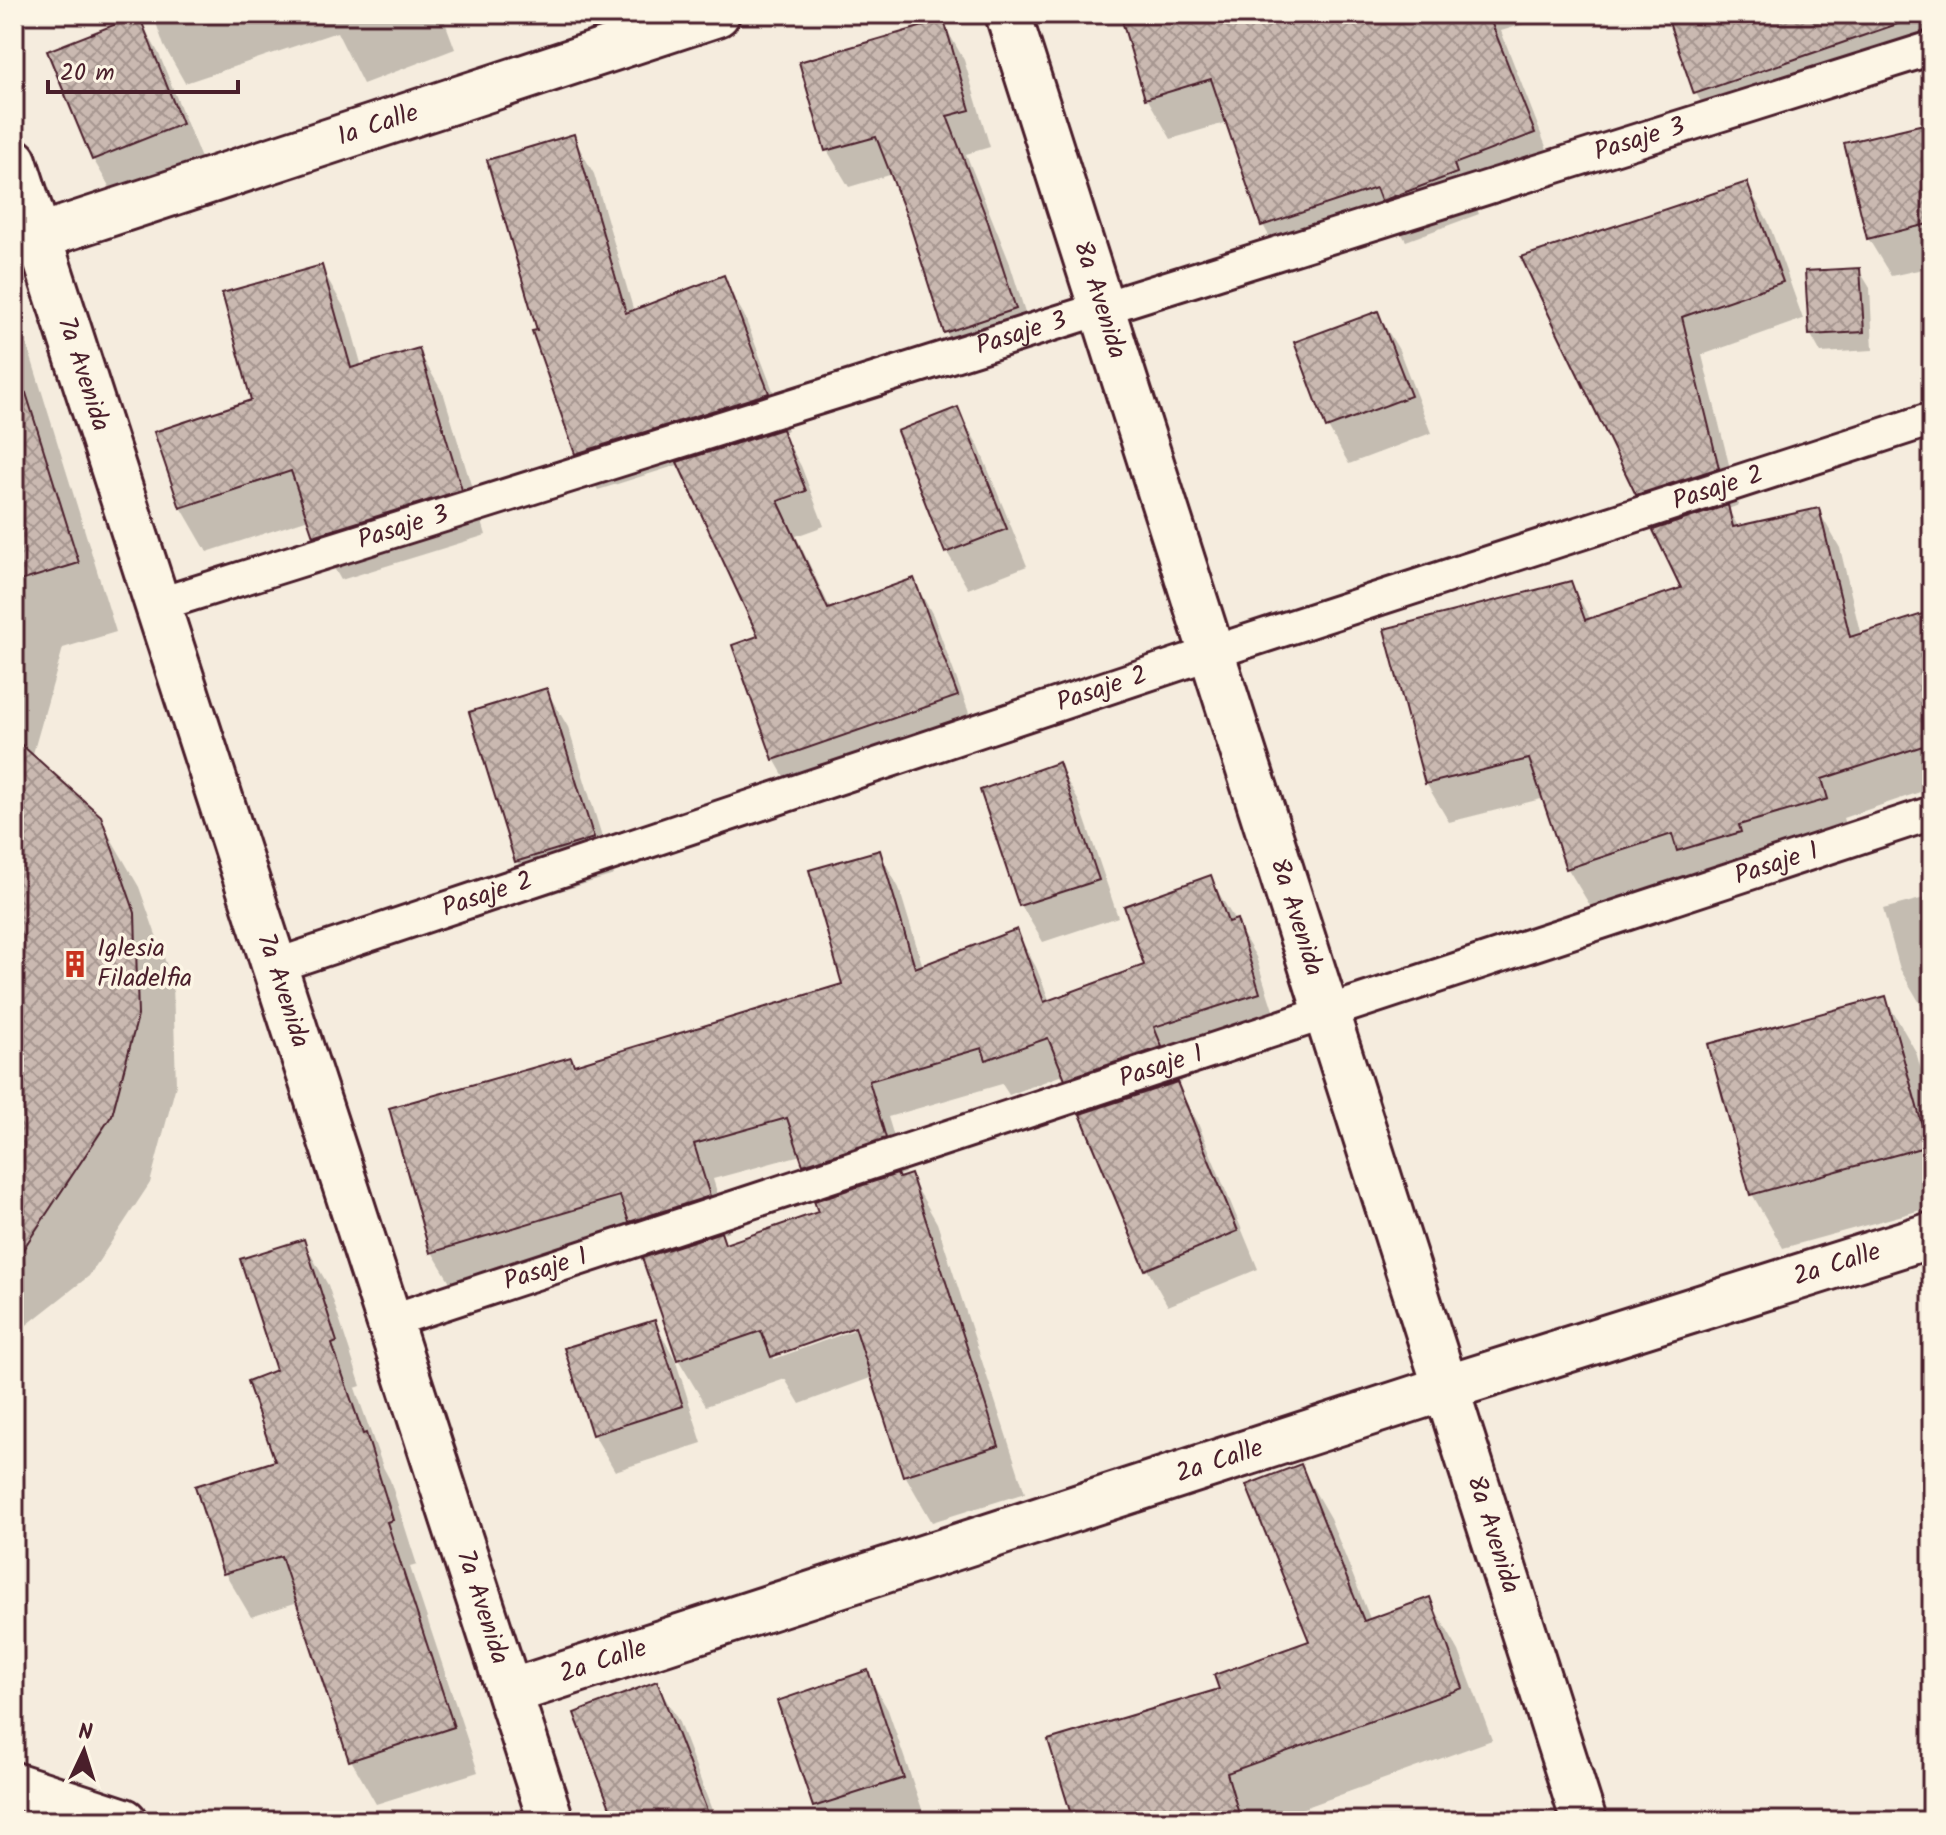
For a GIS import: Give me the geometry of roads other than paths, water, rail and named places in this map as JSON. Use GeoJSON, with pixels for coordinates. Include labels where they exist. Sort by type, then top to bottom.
{"type":"FeatureCollection","features":[{"type":"Feature","properties":{"kind":"street","name":"1a Calle"},"geometry":{"type":"LineString","coordinates":[[38,237],[717,14]]}},
{"type":"Feature","properties":{"kind":"street","name":"8a Avenida"},"geometry":{"type":"LineString","coordinates":[[1008,14],[1584,1821]]}},
{"type":"Feature","properties":{"kind":"street","name":"7a Avenida"},"geometry":{"type":"LineString","coordinates":[[14,161],[551,1821]]}},
{"type":"Feature","properties":{"kind":"street","name":"2a Calle"},"geometry":{"type":"LineString","coordinates":[[510,1692],[1446,1388],[1932,1235]]}},
{"type":"Feature","properties":{"kind":"street"},"geometry":{"type":"LineString","coordinates":[[14,1785],[124,1821]]}},
{"type":"Feature","properties":{"kind":"lane","name":"Pasaje 3"},"geometry":{"type":"LineString","coordinates":[[157,605],[1932,48]]}},
{"type":"Feature","properties":{"kind":"lane","name":"Pasaje 2"},"geometry":{"type":"LineString","coordinates":[[275,966],[1211,653],[1932,419]]}},
{"type":"Feature","properties":{"kind":"lane","name":"Pasaje 1"},"geometry":{"type":"LineString","coordinates":[[390,1321],[1932,813]]}},
{"type":"Feature","properties":{"kind":"place","name":"Iglesia Filadelfia"},"geometry":{"type":"Point","coordinates":[75,964]}}]}
